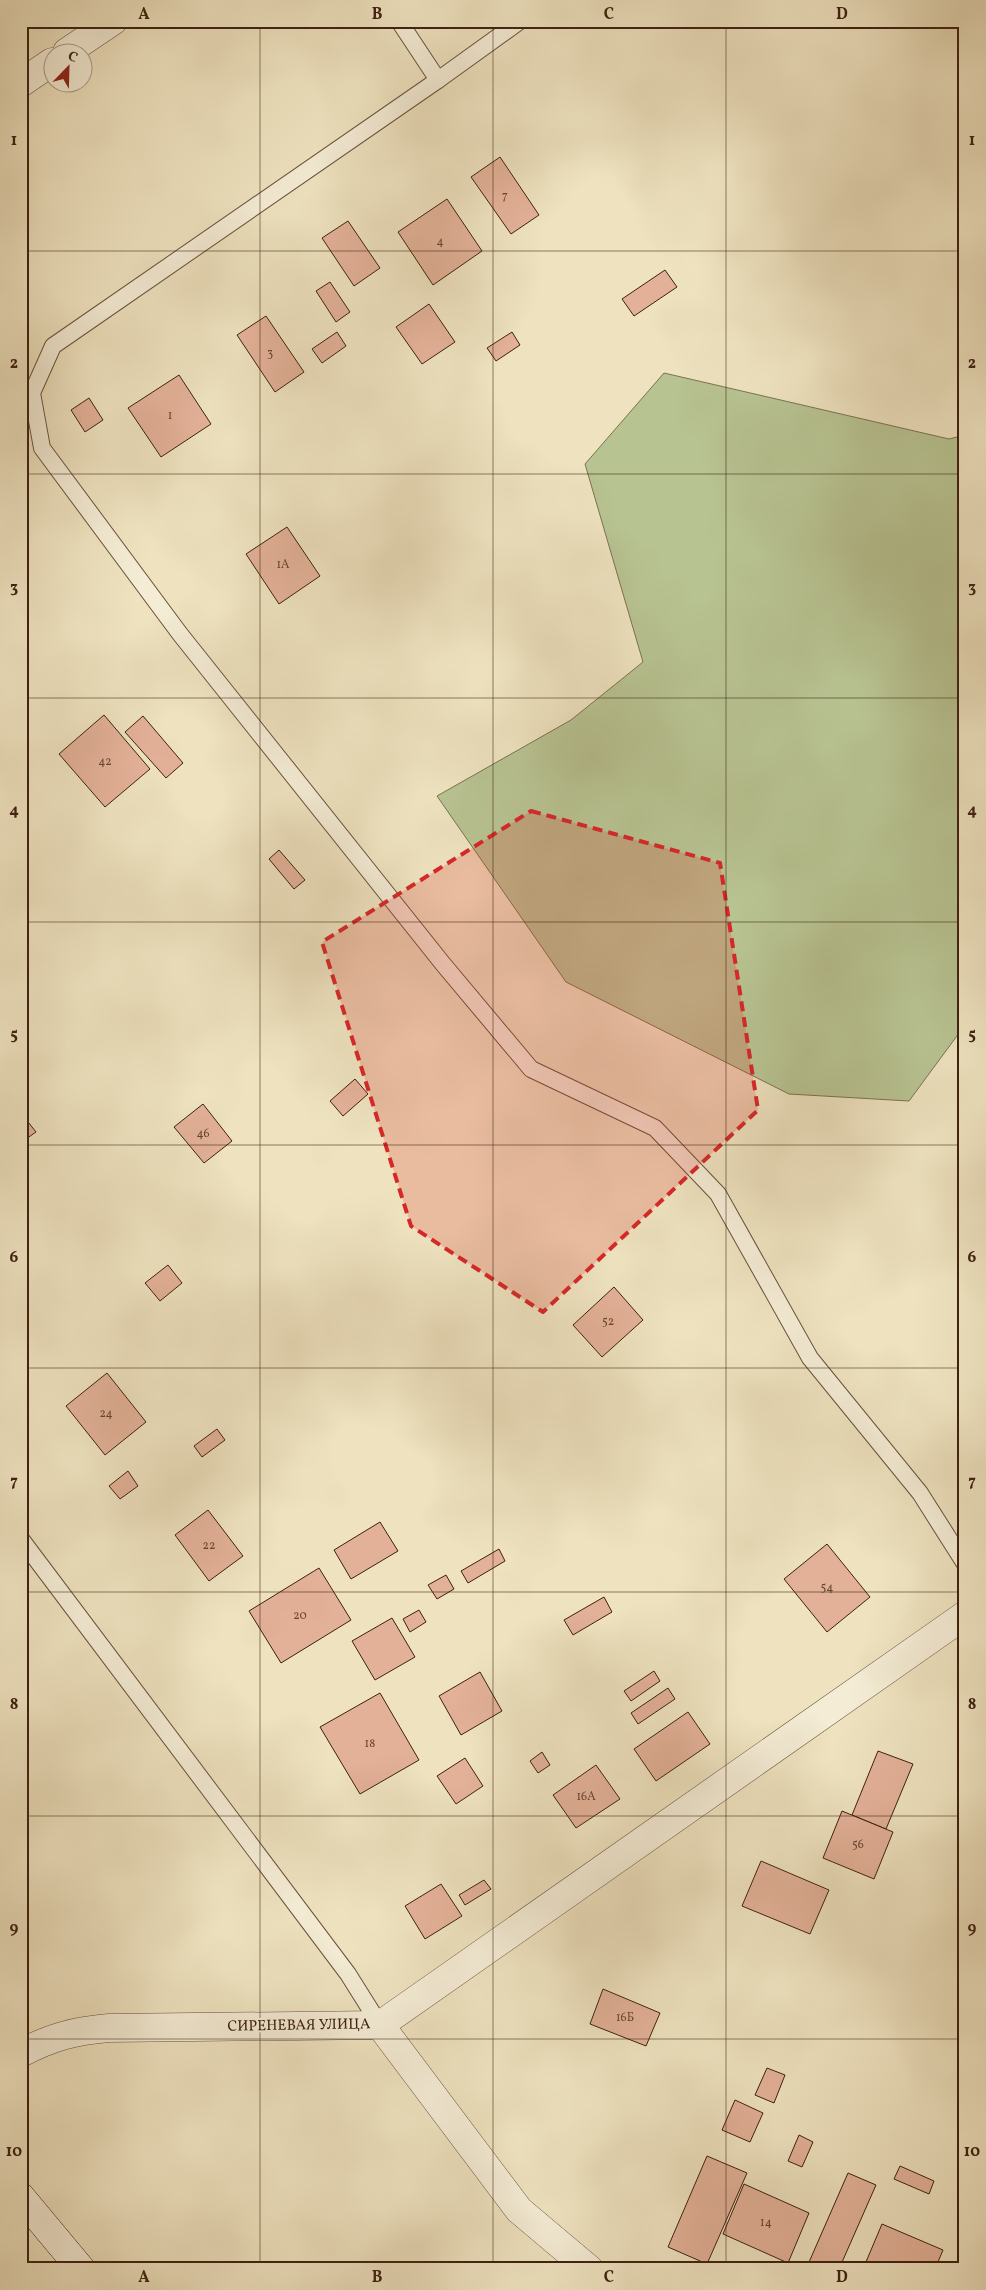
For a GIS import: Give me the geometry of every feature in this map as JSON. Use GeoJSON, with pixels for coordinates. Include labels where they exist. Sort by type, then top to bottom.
{"type":"FeatureCollection","features":[{"type":"Feature","properties":{"kind":"street"},"geometry":{"type":"LineString","coordinates":[[82,42],[113,21]]}},
{"type":"Feature","properties":{"kind":"street"},"geometry":{"type":"LineString","coordinates":[[21,84],[42,69]]}},
{"type":"Feature","properties":{"kind":"street"},"geometry":{"type":"LineString","coordinates":[[380,2025],[965,1616]]}},
{"type":"Feature","properties":{"kind":"street","name":"СИРЕНЕВАЯ УЛИЦА"},"geometry":{"type":"LineString","coordinates":[[21,2054],[44,2041],[75,2031],[109,2028],[380,2025],[519,2210],[589,2269]]}},
{"type":"Feature","properties":{"kind":"street"},"geometry":{"type":"LineString","coordinates":[[21,2197],[81,2269]]}},
{"type":"Feature","properties":{"kind":"lane"},"geometry":{"type":"LineString","coordinates":[[399,21],[438,80]]}},
{"type":"Feature","properties":{"kind":"lane"},"geometry":{"type":"LineString","coordinates":[[520,21],[438,80],[53,346],[32,393],[42,448],[180,634],[443,964],[532,1069],[655,1128],[718,1194],[810,1358],[920,1493],[965,1564]]}},
{"type":"Feature","properties":{"kind":"lane"},"geometry":{"type":"LineString","coordinates":[[21,1539],[348,1974],[380,2025]]}},
{"type":"Feature","properties":{"kind":"highlighted area"},"geometry":{"type":"Polygon","coordinates":[[[531,811],[720,863],[758,1110],[543,1312],[411,1226],[322,942],[531,811]]]}},
{"type":"Feature","properties":{"kind":"green space"},"geometry":{"type":"Polygon","coordinates":[[[664,373],[949,439],[965,435],[965,1025],[909,1101],[789,1094],[566,982],[437,796],[571,720],[643,662],[585,464],[664,373]]]}},
{"type":"Feature","properties":{"kind":"building"},"geometry":{"type":"Polygon","coordinates":[[[500,157],[539,215],[511,234],[471,177],[500,157]]]}},
{"type":"Feature","properties":{"kind":"building"},"geometry":{"type":"Polygon","coordinates":[[[447,199],[482,251],[433,285],[398,232],[447,199]]]}},
{"type":"Feature","properties":{"kind":"building"},"geometry":{"type":"Polygon","coordinates":[[[348,221],[380,268],[354,286],[322,238],[348,221]]]}},
{"type":"Feature","properties":{"kind":"building"},"geometry":{"type":"Polygon","coordinates":[[[665,270],[677,287],[634,316],[622,299],[665,270]]]}},
{"type":"Feature","properties":{"kind":"building"},"geometry":{"type":"Polygon","coordinates":[[[330,282],[350,312],[336,322],[316,291],[330,282]]]}},
{"type":"Feature","properties":{"kind":"building"},"geometry":{"type":"Polygon","coordinates":[[[429,304],[455,342],[422,364],[396,327],[429,304]]]}},
{"type":"Feature","properties":{"kind":"building"},"geometry":{"type":"Polygon","coordinates":[[[266,316],[304,372],[275,392],[237,335],[266,316]]]}},
{"type":"Feature","properties":{"kind":"building"},"geometry":{"type":"Polygon","coordinates":[[[337,332],[346,346],[322,363],[312,349],[337,332]]]}},
{"type":"Feature","properties":{"kind":"building"},"geometry":{"type":"Polygon","coordinates":[[[512,332],[520,345],[496,361],[487,348],[512,332]]]}},
{"type":"Feature","properties":{"kind":"building"},"geometry":{"type":"Polygon","coordinates":[[[179,375],[211,424],[161,457],[128,408],[179,375]]]}},
{"type":"Feature","properties":{"kind":"building"},"geometry":{"type":"Polygon","coordinates":[[[89,398],[103,420],[85,432],[71,410],[89,398]]]}},
{"type":"Feature","properties":{"kind":"building"},"geometry":{"type":"Polygon","coordinates":[[[287,527],[320,576],[279,604],[246,554],[287,527]]]}},
{"type":"Feature","properties":{"kind":"building"},"geometry":{"type":"Polygon","coordinates":[[[104,715],[150,769],[105,807],[59,754],[104,715]]]}},
{"type":"Feature","properties":{"kind":"building"},"geometry":{"type":"Polygon","coordinates":[[[143,716],[183,763],[166,778],[125,732],[143,716]]]}},
{"type":"Feature","properties":{"kind":"building"},"geometry":{"type":"Polygon","coordinates":[[[279,850],[305,880],[294,889],[269,859],[279,850]]]}},
{"type":"Feature","properties":{"kind":"building"},"geometry":{"type":"Polygon","coordinates":[[[355,1079],[368,1094],[343,1116],[330,1101],[355,1079]]]}},
{"type":"Feature","properties":{"kind":"building"},"geometry":{"type":"Polygon","coordinates":[[[203,1104],[232,1141],[204,1163],[174,1127],[203,1104]]]}},
{"type":"Feature","properties":{"kind":"building"},"geometry":{"type":"Polygon","coordinates":[[[21,1113],[36,1132],[26,1139],[21,1134],[21,1113]]]}},
{"type":"Feature","properties":{"kind":"building"},"geometry":{"type":"Polygon","coordinates":[[[168,1265],[182,1283],[160,1301],[145,1283],[168,1265]]]}},
{"type":"Feature","properties":{"kind":"building"},"geometry":{"type":"Polygon","coordinates":[[[614,1287],[643,1320],[602,1357],[573,1325],[614,1287]]]}},
{"type":"Feature","properties":{"kind":"building"},"geometry":{"type":"Polygon","coordinates":[[[107,1373],[146,1422],[105,1455],[66,1406],[107,1373]]]}},
{"type":"Feature","properties":{"kind":"building"},"geometry":{"type":"Polygon","coordinates":[[[217,1429],[225,1440],[202,1457],[194,1446],[217,1429]]]}},
{"type":"Feature","properties":{"kind":"building"},"geometry":{"type":"Polygon","coordinates":[[[128,1471],[138,1486],[120,1499],[109,1486],[128,1471]]]}},
{"type":"Feature","properties":{"kind":"building"},"geometry":{"type":"Polygon","coordinates":[[[208,1510],[243,1556],[209,1581],[175,1535],[208,1510]]]}},
{"type":"Feature","properties":{"kind":"building"},"geometry":{"type":"Polygon","coordinates":[[[380,1522],[398,1551],[351,1579],[334,1550],[380,1522]]]}},
{"type":"Feature","properties":{"kind":"building"},"geometry":{"type":"Polygon","coordinates":[[[827,1544],[870,1597],[827,1632],[784,1579],[827,1544]]]}},
{"type":"Feature","properties":{"kind":"building"},"geometry":{"type":"Polygon","coordinates":[[[499,1549],[505,1561],[468,1583],[461,1571],[499,1549]]]}},
{"type":"Feature","properties":{"kind":"building"},"geometry":{"type":"Polygon","coordinates":[[[319,1568],[351,1620],[281,1663],[249,1611],[319,1568]]]}},
{"type":"Feature","properties":{"kind":"building"},"geometry":{"type":"Polygon","coordinates":[[[446,1575],[454,1589],[437,1599],[428,1585],[446,1575]]]}},
{"type":"Feature","properties":{"kind":"building"},"geometry":{"type":"Polygon","coordinates":[[[604,1597],[612,1612],[573,1635],[564,1620],[604,1597]]]}},
{"type":"Feature","properties":{"kind":"building"},"geometry":{"type":"Polygon","coordinates":[[[419,1610],[426,1622],[410,1632],[403,1619],[419,1610]]]}},
{"type":"Feature","properties":{"kind":"building"},"geometry":{"type":"Polygon","coordinates":[[[392,1618],[415,1657],[375,1680],[352,1641],[392,1618]]]}},
{"type":"Feature","properties":{"kind":"building"},"geometry":{"type":"Polygon","coordinates":[[[654,1671],[660,1681],[631,1701],[624,1691],[654,1671]]]}},
{"type":"Feature","properties":{"kind":"building"},"geometry":{"type":"Polygon","coordinates":[[[480,1672],[502,1711],[461,1735],[439,1696],[480,1672]]]}},
{"type":"Feature","properties":{"kind":"building"},"geometry":{"type":"Polygon","coordinates":[[[668,1688],[675,1699],[638,1724],[631,1713],[668,1688]]]}},
{"type":"Feature","properties":{"kind":"building"},"geometry":{"type":"Polygon","coordinates":[[[380,1693],[419,1760],[360,1794],[320,1727],[380,1693]]]}},
{"type":"Feature","properties":{"kind":"building"},"geometry":{"type":"Polygon","coordinates":[[[688,1712],[710,1744],[656,1781],[634,1749],[688,1712]]]}},
{"type":"Feature","properties":{"kind":"building"},"geometry":{"type":"Polygon","coordinates":[[[878,1751],[913,1764],[886,1829],[852,1815],[878,1751]]]}},
{"type":"Feature","properties":{"kind":"building"},"geometry":{"type":"Polygon","coordinates":[[[542,1752],[550,1765],[538,1773],[530,1761],[542,1752]]]}},
{"type":"Feature","properties":{"kind":"building"},"geometry":{"type":"Polygon","coordinates":[[[465,1758],[483,1786],[456,1804],[437,1776],[465,1758]]]}},
{"type":"Feature","properties":{"kind":"building"},"geometry":{"type":"Polygon","coordinates":[[[596,1765],[620,1799],[576,1828],[553,1795],[596,1765]]]}},
{"type":"Feature","properties":{"kind":"building"},"geometry":{"type":"Polygon","coordinates":[[[842,1811],[893,1832],[874,1879],[823,1858],[842,1811]]]}},
{"type":"Feature","properties":{"kind":"building"},"geometry":{"type":"Polygon","coordinates":[[[761,1861],[829,1890],[810,1934],[742,1906],[761,1861]]]}},
{"type":"Feature","properties":{"kind":"building"},"geometry":{"type":"Polygon","coordinates":[[[484,1880],[491,1889],[465,1905],[459,1895],[484,1880]]]}},
{"type":"Feature","properties":{"kind":"building"},"geometry":{"type":"Polygon","coordinates":[[[441,1884],[462,1916],[425,1939],[405,1906],[441,1884]]]}},
{"type":"Feature","properties":{"kind":"building"},"geometry":{"type":"Polygon","coordinates":[[[603,1989],[660,2013],[646,2046],[590,2024],[603,1989]]]}},
{"type":"Feature","properties":{"kind":"building"},"geometry":{"type":"Polygon","coordinates":[[[767,2068],[785,2075],[774,2103],[755,2095],[767,2068]]]}},
{"type":"Feature","properties":{"kind":"building"},"geometry":{"type":"Polygon","coordinates":[[[735,2100],[763,2113],[750,2142],[722,2130],[735,2100]]]}},
{"type":"Feature","properties":{"kind":"building"},"geometry":{"type":"Polygon","coordinates":[[[799,2135],[813,2142],[802,2167],[788,2161],[799,2135]]]}},
{"type":"Feature","properties":{"kind":"building"},"geometry":{"type":"Polygon","coordinates":[[[707,2156],[747,2173],[707,2264],[668,2247],[707,2156]]]}},
{"type":"Feature","properties":{"kind":"building"},"geometry":{"type":"Polygon","coordinates":[[[900,2166],[934,2181],[929,2194],[894,2179],[900,2166]]]}},
{"type":"Feature","properties":{"kind":"building"},"geometry":{"type":"Polygon","coordinates":[[[848,2173],[876,2185],[839,2269],[806,2269],[848,2173]]]}},
{"type":"Feature","properties":{"kind":"building"},"geometry":{"type":"Polygon","coordinates":[[[744,2184],[809,2213],[788,2263],[723,2234],[744,2184]]]}},
{"type":"Feature","properties":{"kind":"building"},"geometry":{"type":"Polygon","coordinates":[[[882,2224],[943,2250],[935,2269],[863,2269],[882,2224]]]}}]}
